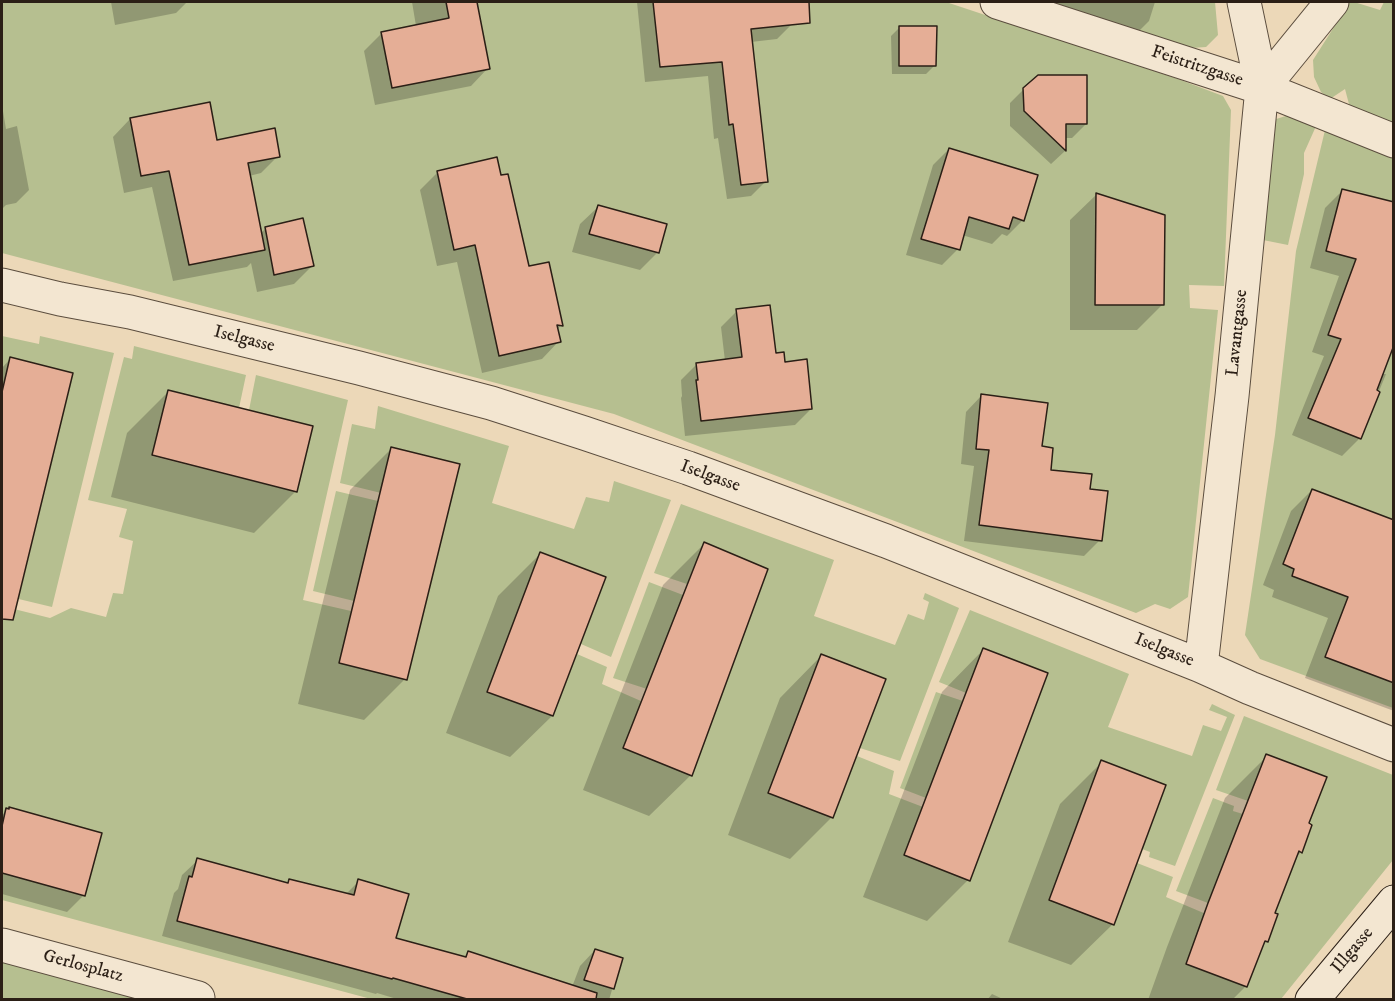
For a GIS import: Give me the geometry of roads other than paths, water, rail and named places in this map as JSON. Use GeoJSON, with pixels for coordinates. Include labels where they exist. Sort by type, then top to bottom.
{"type":"FeatureCollection","features":[{"type":"Feature","properties":{"kind":"street","name":"Feistritzgasse"},"geometry":{"type":"LineString","coordinates":[[997,2],[1262,88],[1394,141]]}},
{"type":"Feature","properties":{"kind":"street","name":"Lavantgasse"},"geometry":{"type":"LineString","coordinates":[[1200,666],[1232,396],[1262,88],[1244,2]]}},
{"type":"Feature","properties":{"kind":"street"},"geometry":{"type":"LineString","coordinates":[[1262,88],[1332,2]]}},
{"type":"Feature","properties":{"kind":"street","name":"Iselgasse"},"geometry":{"type":"LineString","coordinates":[[2,285],[130,312],[491,403],[688,468],[886,541],[1394,746]]}},
{"type":"Feature","properties":{"kind":"street","name":"Illgasse"},"geometry":{"type":"LineString","coordinates":[[1312,999],[1394,902]]}},
{"type":"Feature","properties":{"kind":"street","name":"Gerlosplatz"},"geometry":{"type":"LineString","coordinates":[[2,945],[200,999]]}}]}
